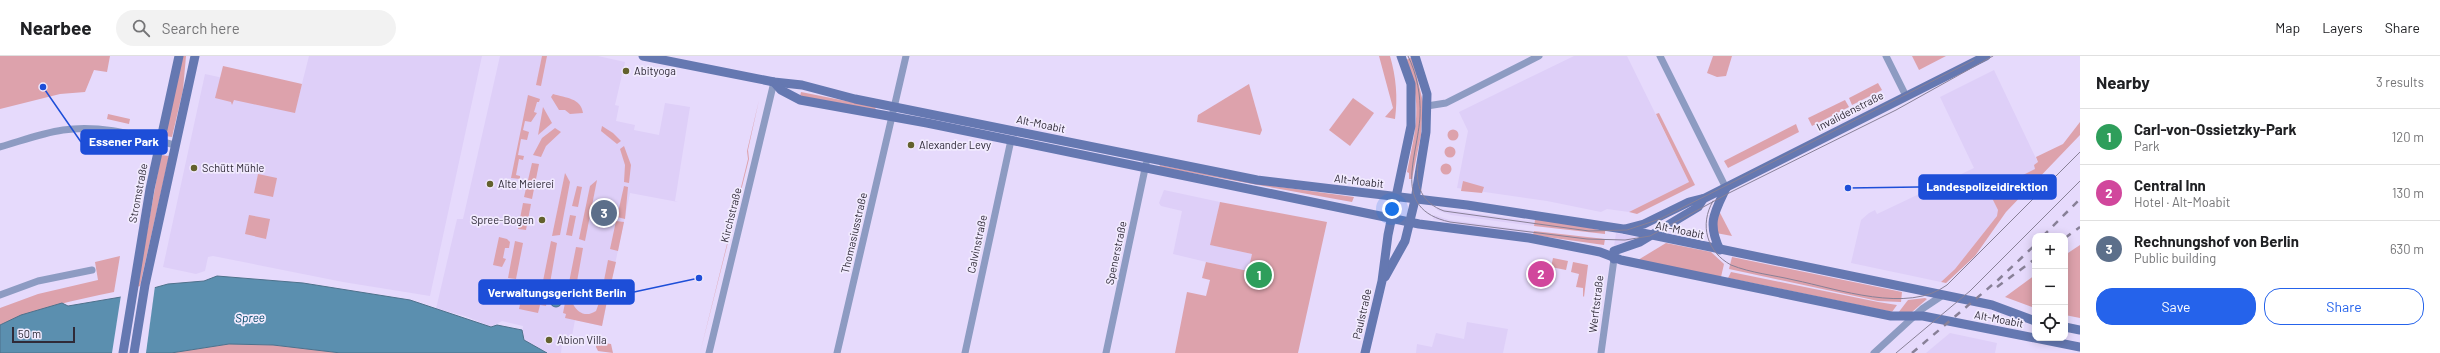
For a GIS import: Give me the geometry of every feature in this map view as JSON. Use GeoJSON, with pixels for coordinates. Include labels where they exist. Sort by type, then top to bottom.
{"type":"FeatureCollection","features":[{"type":"Feature","properties":{"kind":"main road","name":"Stromstraße"},"geometry":{"type":"LineString","coordinates":[[123,353],[133,287],[160,142],[180,56]]}},
{"type":"Feature","properties":{"kind":"main road"},"geometry":{"type":"LineString","coordinates":[[134,353],[145,285],[195,56]]}},
{"type":"Feature","properties":{"kind":"main road","name":"Alt-Moabit"},"geometry":{"type":"LineString","coordinates":[[643,56],[774,82],[802,85],[855,99],[1263,181],[1527,213],[1623,229],[1650,236],[1992,305],[2032,320]]}},
{"type":"Feature","properties":{"kind":"main road","name":"Paulstraße"},"geometry":{"type":"LineString","coordinates":[[1365,353],[1382,281],[1413,109],[1411,84],[1401,56]]}},
{"type":"Feature","properties":{"kind":"main road","name":"Paulstraße"},"geometry":{"type":"LineString","coordinates":[[1382,281],[1403,245],[1410,222],[1426,132],[1427,106],[1424,79],[1415,56]]}},
{"type":"Feature","properties":{"kind":"main road","name":"Invalidenstraße"},"geometry":{"type":"LineString","coordinates":[[1623,229],[1644,224],[1689,202],[1703,199],[1986,56]]}},
{"type":"Feature","properties":{"kind":"main road","name":"Alt-Moabit"},"geometry":{"type":"LineString","coordinates":[[774,82],[781,90],[796,99],[1012,140],[1410,222],[1522,237],[1600,252],[1891,316],[1923,316],[2080,347]]}},
{"type":"Feature","properties":{"kind":"main road"},"geometry":{"type":"LineString","coordinates":[[1720,250],[1713,236],[1712,222],[1726,188]]}},
{"type":"Feature","properties":{"kind":"main road","name":"Invalidenstraße"},"geometry":{"type":"LineString","coordinates":[[1614,255],[1650,236],[1698,207],[1703,199]]}},
{"type":"Feature","properties":{"kind":"main road"},"geometry":{"type":"LineString","coordinates":[[2068,328],[2080,330]]}},
{"type":"Feature","properties":{"kind":"street","name":"Thomasiusstraße"},"geometry":{"type":"LineString","coordinates":[[837,353],[906,56]]}},
{"type":"Feature","properties":{"kind":"street"},"geometry":{"type":"LineString","coordinates":[[1427,106],[1446,103],[1539,56]]}},
{"type":"Feature","properties":{"kind":"street"},"geometry":{"type":"LineString","coordinates":[[1660,56],[1726,188]]}},
{"type":"Feature","properties":{"kind":"street"},"geometry":{"type":"LineString","coordinates":[[1886,56],[1906,96]]}},
{"type":"Feature","properties":{"kind":"street","name":"Kirchstraße"},"geometry":{"type":"LineString","coordinates":[[709,353],[774,82]]}},
{"type":"Feature","properties":{"kind":"street"},"geometry":{"type":"LineString","coordinates":[[0,147],[56,131],[80,128],[119,132],[175,146]]}},
{"type":"Feature","properties":{"kind":"street","name":"Calvinstraße"},"geometry":{"type":"LineString","coordinates":[[966,353],[1012,140]]}},
{"type":"Feature","properties":{"kind":"street","name":"Spenerstraße"},"geometry":{"type":"LineString","coordinates":[[1106,353],[1147,158]]}},
{"type":"Feature","properties":{"kind":"street","name":"Werftstraße"},"geometry":{"type":"LineString","coordinates":[[1601,353],[1614,255]]}},
{"type":"Feature","properties":{"kind":"street"},"geometry":{"type":"LineString","coordinates":[[0,295],[38,281],[92,270]]}},
{"type":"Feature","properties":{"kind":"street"},"geometry":{"type":"LineString","coordinates":[[1874,353],[1932,300],[1942,295]]}},
{"type":"Feature","properties":{"kind":"shaded area"},"geometry":{"type":"Polygon","coordinates":[[[0,56],[110,56],[107,72],[94,70],[85,92],[60,94],[0,109],[0,56]]]}},
{"type":"Feature","properties":{"kind":"shaded area"},"geometry":{"type":"Polygon","coordinates":[[[183,56],[186,56],[183,90],[172,137],[165,136],[183,56]]]}},
{"type":"Feature","properties":{"kind":"shaded area"},"geometry":{"type":"Polygon","coordinates":[[[309,56],[482,56],[430,296],[343,282],[213,256],[208,257],[205,271],[196,274],[163,267],[205,74],[246,83],[295,111],[309,56]]]}},
{"type":"Feature","properties":{"kind":"shaded area"},"geometry":{"type":"Polygon","coordinates":[[[500,56],[598,56],[625,62],[615,105],[619,106],[616,121],[635,125],[634,130],[659,135],[665,103],[690,107],[675,201],[678,202],[630,193],[602,326],[575,320],[571,341],[562,345],[561,353],[546,353],[526,342],[522,334],[523,326],[502,321],[491,327],[465,316],[436,309],[457,219],[463,219],[500,56]]]}},
{"type":"Feature","properties":{"kind":"shaded area"},"geometry":{"type":"Polygon","coordinates":[[[542,56],[547,56],[541,86],[536,85],[542,56]]]}},
{"type":"Feature","properties":{"kind":"shaded area"},"geometry":{"type":"Polygon","coordinates":[[[1379,56],[1390,56],[1395,79],[1395,119],[1385,117],[1393,108],[1379,56]]]}},
{"type":"Feature","properties":{"kind":"shaded area"},"geometry":{"type":"Polygon","coordinates":[[[1574,56],[1627,56],[1689,182],[1629,212],[1607,209],[1601,212],[1547,201],[1457,188],[1468,131],[1459,112],[1574,56]]]}},
{"type":"Feature","properties":{"kind":"shaded area"},"geometry":{"type":"Polygon","coordinates":[[[1713,56],[1732,56],[1726,76],[1717,77],[1707,73],[1713,56]]]}},
{"type":"Feature","properties":{"kind":"shaded area"},"geometry":{"type":"Polygon","coordinates":[[[1912,56],[1946,56],[1919,70],[1912,56]]]}},
{"type":"Feature","properties":{"kind":"shaded area"},"geometry":{"type":"Polygon","coordinates":[[[1412,57],[1423,102],[1421,135],[1412,179],[1409,179],[1409,173],[1407,172],[1415,129],[1416,103],[1415,90],[1406,60],[1412,57]]]}},
{"type":"Feature","properties":{"kind":"shaded area"},"geometry":{"type":"Polygon","coordinates":[[[223,66],[302,84],[295,113],[234,100],[232,105],[231,102],[215,98],[223,66]]]}},
{"type":"Feature","properties":{"kind":"shaded area"},"geometry":{"type":"Polygon","coordinates":[[[1994,70],[2041,169],[1997,216],[1955,269],[1941,282],[1851,263],[1861,220],[1869,213],[1875,210],[1877,214],[1974,168],[1940,97],[1994,70]]]}},
{"type":"Feature","properties":{"kind":"shaded area"},"geometry":{"type":"Polygon","coordinates":[[[1878,83],[1882,90],[1852,105],[1849,98],[1878,83]]]}},
{"type":"Feature","properties":{"kind":"shaded area"},"geometry":{"type":"Polygon","coordinates":[[[1249,84],[1262,130],[1260,135],[1197,122],[1198,115],[1249,84]]]}},
{"type":"Feature","properties":{"kind":"shaded area"},"geometry":{"type":"Polygon","coordinates":[[[801,92],[876,107],[875,110],[800,96],[801,92]]]}},
{"type":"Feature","properties":{"kind":"shaded area"},"geometry":{"type":"Polygon","coordinates":[[[553,94],[576,101],[582,108],[583,113],[570,114],[565,110],[559,110],[551,97],[553,94]]]}},
{"type":"Feature","properties":{"kind":"shaded area"},"geometry":{"type":"Polygon","coordinates":[[[528,95],[540,99],[539,102],[537,102],[534,112],[537,113],[531,122],[525,121],[523,130],[529,132],[527,140],[521,139],[518,155],[524,156],[523,160],[519,159],[516,175],[520,176],[520,179],[511,178],[528,95]]]}},
{"type":"Feature","properties":{"kind":"shaded area"},"geometry":{"type":"Polygon","coordinates":[[[1353,98],[1374,113],[1350,146],[1329,130],[1353,98]]]}},
{"type":"Feature","properties":{"kind":"shaded area"},"geometry":{"type":"Polygon","coordinates":[[[759,100],[748,150],[749,159],[700,353],[748,159],[747,151],[759,100]]]}},
{"type":"Feature","properties":{"kind":"shaded area"},"geometry":{"type":"Polygon","coordinates":[[[1845,100],[1849,107],[1812,126],[1808,118],[1845,100]]]}},
{"type":"Feature","properties":{"kind":"shaded area"},"geometry":{"type":"Polygon","coordinates":[[[543,107],[552,123],[538,135],[543,107]]]}},
{"type":"Feature","properties":{"kind":"shaded area"},"geometry":{"type":"Polygon","coordinates":[[[1659,113],[1695,185],[1637,214],[1629,212],[1689,182],[1656,114],[1659,113]]]}},
{"type":"Feature","properties":{"kind":"shaded area"},"geometry":{"type":"Polygon","coordinates":[[[108,114],[130,119],[129,124],[107,119],[108,114]]]}},
{"type":"Feature","properties":{"kind":"shaded area"},"geometry":{"type":"Polygon","coordinates":[[[2080,122],[2080,135],[2006,212],[1975,256],[1946,283],[1941,282],[1955,269],[1997,216],[1998,210],[1985,184],[2014,190],[2015,181],[2011,181],[2035,169],[2034,165],[2038,162],[2036,157],[2063,144],[2080,122]]]}},
{"type":"Feature","properties":{"kind":"shaded area"},"geometry":{"type":"Polygon","coordinates":[[[1796,124],[1799,132],[1728,168],[1724,161],[1796,124]]]}},
{"type":"Feature","properties":{"kind":"shaded area"},"geometry":{"type":"Polygon","coordinates":[[[602,126],[613,133],[621,141],[617,144],[601,131],[602,126]]]}},
{"type":"Feature","properties":{"kind":"shaded area"},"geometry":{"type":"Polygon","coordinates":[[[555,128],[561,132],[546,146],[541,157],[533,155],[542,138],[555,128]]]}},
{"type":"Feature","properties":{"kind":"shaded area"},"geometry":{"type":"Polygon","coordinates":[[[1453,129],[1457,131],[1459,135],[1457,139],[1453,141],[1449,139],[1447,135],[1449,131],[1453,129]]]}},
{"type":"Feature","properties":{"kind":"shaded area"},"geometry":{"type":"Polygon","coordinates":[[[624,146],[631,165],[629,183],[624,182],[625,165],[620,149],[624,146]]]}},
{"type":"Feature","properties":{"kind":"shaded area"},"geometry":{"type":"Polygon","coordinates":[[[1450,146],[1454,148],[1456,152],[1454,156],[1450,158],[1446,156],[1444,152],[1446,148],[1450,146]]]}},
{"type":"Feature","properties":{"kind":"shaded area"},"geometry":{"type":"Polygon","coordinates":[[[161,155],[169,156],[140,286],[137,287],[161,155]]]}},
{"type":"Feature","properties":{"kind":"shaded area"},"geometry":{"type":"Polygon","coordinates":[[[532,163],[539,164],[532,199],[524,197],[532,163]]]}},
{"type":"Feature","properties":{"kind":"shaded area"},"geometry":{"type":"Polygon","coordinates":[[[1446,163],[1450,165],[1452,169],[1450,173],[1446,175],[1442,173],[1440,169],[1442,165],[1446,163]]]}},
{"type":"Feature","properties":{"kind":"shaded area"},"geometry":{"type":"Polygon","coordinates":[[[1160,165],[1252,183],[1354,197],[1352,202],[1159,167],[1160,165]]]}},
{"type":"Feature","properties":{"kind":"shaded area"},"geometry":{"type":"Polygon","coordinates":[[[565,173],[570,182],[560,235],[552,236],[565,173]]]}},
{"type":"Feature","properties":{"kind":"shaded area"},"geometry":{"type":"Polygon","coordinates":[[[258,174],[277,178],[273,197],[254,193],[258,174]]]}},
{"type":"Feature","properties":{"kind":"shaded area"},"geometry":{"type":"Polygon","coordinates":[[[597,180],[585,241],[579,239],[590,186],[597,180]]]}},
{"type":"Feature","properties":{"kind":"shaded area"},"geometry":{"type":"Polygon","coordinates":[[[1463,181],[1484,187],[1482,193],[1461,191],[1463,181]]]}},
{"type":"Feature","properties":{"kind":"shaded area"},"geometry":{"type":"Polygon","coordinates":[[[577,186],[582,187],[578,207],[572,206],[577,186]]]}},
{"type":"Feature","properties":{"kind":"shaded area"},"geometry":{"type":"Polygon","coordinates":[[[624,186],[628,187],[625,219],[617,217],[624,186]]]}},
{"type":"Feature","properties":{"kind":"shaded area"},"geometry":{"type":"Polygon","coordinates":[[[1164,190],[1220,202],[1211,245],[1252,254],[1248,272],[1173,254],[1182,211],[1161,206],[1159,203],[1164,190]]]}},
{"type":"Feature","properties":{"kind":"shaded area"},"geometry":{"type":"Polygon","coordinates":[[[1220,202],[1327,222],[1298,353],[1175,353],[1187,292],[1206,296],[1210,280],[1202,278],[1206,262],[1248,271],[1252,254],[1210,245],[1220,202]]]}},
{"type":"Feature","properties":{"kind":"shaded area"},"geometry":{"type":"Polygon","coordinates":[[[523,203],[531,204],[526,230],[518,229],[523,203]]]}},
{"type":"Feature","properties":{"kind":"shaded area"},"geometry":{"type":"Polygon","coordinates":[[[1435,208],[1524,220],[1535,220],[1534,226],[1451,215],[1435,208]]]}},
{"type":"Feature","properties":{"kind":"shaded area"},"geometry":{"type":"Polygon","coordinates":[[[1718,209],[1732,236],[1716,233],[1718,209]]]}},
{"type":"Feature","properties":{"kind":"shaded area"},"geometry":{"type":"Polygon","coordinates":[[[249,215],[270,219],[266,239],[245,234],[249,215]]]}},
{"type":"Feature","properties":{"kind":"shaded area"},"geometry":{"type":"Polygon","coordinates":[[[570,215],[576,216],[572,236],[566,235],[570,215]]]}},
{"type":"Feature","properties":{"kind":"shaded area"},"geometry":{"type":"Polygon","coordinates":[[[1434,215],[1450,220],[1534,231],[1533,235],[1447,223],[1433,219],[1434,215]]]}},
{"type":"Feature","properties":{"kind":"shaded area"},"geometry":{"type":"Polygon","coordinates":[[[1535,220],[1551,220],[1605,231],[1605,234],[1534,226],[1535,220]]]}},
{"type":"Feature","properties":{"kind":"shaded area"},"geometry":{"type":"Polygon","coordinates":[[[616,221],[624,222],[618,251],[610,249],[616,221]]]}},
{"type":"Feature","properties":{"kind":"shaded area"},"geometry":{"type":"Polygon","coordinates":[[[1534,231],[1605,239],[1604,245],[1533,235],[1534,231]]]}},
{"type":"Feature","properties":{"kind":"shaded area"},"geometry":{"type":"Polygon","coordinates":[[[1616,233],[1636,237],[1635,239],[1614,246],[1616,233]]]}},
{"type":"Feature","properties":{"kind":"shaded area"},"geometry":{"type":"Polygon","coordinates":[[[499,237],[507,239],[510,242],[509,248],[505,248],[503,258],[506,259],[502,267],[493,265],[499,237]]]}},
{"type":"Feature","properties":{"kind":"shaded area"},"geometry":{"type":"Polygon","coordinates":[[[515,241],[523,243],[516,279],[508,278],[515,241]]]}},
{"type":"Feature","properties":{"kind":"shaded area"},"geometry":{"type":"Polygon","coordinates":[[[551,241],[557,243],[546,306],[540,305],[538,313],[519,309],[521,300],[532,301],[541,291],[551,241]]]}},
{"type":"Feature","properties":{"kind":"shaded area"},"geometry":{"type":"Polygon","coordinates":[[[1666,243],[1711,252],[1724,264],[1721,277],[1638,260],[1666,243]]]}},
{"type":"Feature","properties":{"kind":"shaded area"},"geometry":{"type":"Polygon","coordinates":[[[2080,245],[2080,318],[2068,316],[2068,253],[2080,245]]]}},
{"type":"Feature","properties":{"kind":"shaded area"},"geometry":{"type":"Polygon","coordinates":[[[576,247],[583,248],[573,304],[577,310],[583,314],[589,314],[596,311],[600,300],[607,301],[602,326],[565,318],[566,314],[563,313],[576,247]]]}},
{"type":"Feature","properties":{"kind":"shaded area"},"geometry":{"type":"Polygon","coordinates":[[[120,256],[114,292],[70,301],[42,309],[0,325],[0,308],[38,294],[98,280],[95,262],[120,256]]]}},
{"type":"Feature","properties":{"kind":"shaded area"},"geometry":{"type":"Polygon","coordinates":[[[1732,257],[1902,292],[1901,302],[1878,301],[1729,269],[1732,257]]]}},
{"type":"Feature","properties":{"kind":"shaded area"},"geometry":{"type":"Polygon","coordinates":[[[1553,258],[1568,261],[1566,270],[1551,267],[1553,258]]]}},
{"type":"Feature","properties":{"kind":"shaded area"},"geometry":{"type":"Polygon","coordinates":[[[608,260],[616,262],[608,297],[601,296],[608,260]]]}},
{"type":"Feature","properties":{"kind":"shaded area"},"geometry":{"type":"Polygon","coordinates":[[[1573,262],[1588,265],[1584,297],[1583,288],[1576,287],[1579,274],[1571,272],[1573,262]]]}},
{"type":"Feature","properties":{"kind":"shaded area"},"geometry":{"type":"Polygon","coordinates":[[[1731,272],[1897,305],[1892,312],[1728,278],[1731,272]]]}},
{"type":"Feature","properties":{"kind":"shaded area"},"geometry":{"type":"Polygon","coordinates":[[[2032,277],[2032,307],[2005,297],[2032,277]]]}},
{"type":"Feature","properties":{"kind":"shaded area"},"geometry":{"type":"Polygon","coordinates":[[[1927,299],[1912,312],[1898,313],[1908,300],[1927,299]]]}},
{"type":"Feature","properties":{"kind":"shaded area"},"geometry":{"type":"Polygon","coordinates":[[[1467,322],[1508,329],[1503,353],[1416,353],[1417,344],[1432,347],[1436,333],[1464,339],[1467,322]]]}},
{"type":"Feature","properties":{"kind":"shaded area"},"geometry":{"type":"Polygon","coordinates":[[[1950,333],[1997,343],[1995,353],[1926,353],[1950,333]]]}},
{"type":"Feature","properties":{"kind":"shaded area"},"geometry":{"type":"Polygon","coordinates":[[[597,342],[611,344],[613,353],[598,351],[596,347],[597,342]]]}},
{"type":"Feature","properties":{"kind":"shaded area"},"geometry":{"type":"Polygon","coordinates":[[[229,344],[273,345],[341,353],[171,353],[229,344]]]}},
{"type":"Feature","properties":{"kind":"water","name":"Spree"},"geometry":{"type":"Polygon","coordinates":[[[217,276],[303,283],[410,300],[491,327],[497,325],[522,330],[524,340],[547,353],[341,353],[273,345],[229,344],[171,353],[0,353],[0,325],[21,315],[62,303],[68,306],[121,297],[168,284],[204,281],[217,276]]]}},
{"type":"Feature","properties":{"kind":"water"},"geometry":{"type":"Polygon","coordinates":[[[556,295],[560,297],[562,301],[560,305],[556,307],[552,305],[550,301],[552,297],[556,295]]]}},
{"type":"Feature","properties":{"kind":"pier"},"geometry":{"type":"Polygon","coordinates":[[[155,286],[146,353],[112,353],[121,295],[155,286]]]}},
{"type":"Feature","properties":{"kind":"tram line"},"geometry":{"type":"LineString","coordinates":[[1408,56],[1418,85],[1420,101],[1420,116],[1412,180],[1414,194],[1420,206],[1431,215],[1450,222],[1587,239],[1625,240],[1650,236],[1729,193],[1896,110],[1993,56]]}},
{"type":"Feature","properties":{"kind":"tram line"},"geometry":{"type":"LineString","coordinates":[[1418,164],[1418,180],[1422,193],[1425,198],[1436,208],[1444,211],[1589,231],[1627,230],[1660,219],[1974,60]]}},
{"type":"Feature","properties":{"kind":"tram line"},"geometry":{"type":"LineString","coordinates":[[1713,201],[1707,219],[1706,228],[1708,237],[1716,253],[1731,265],[1754,272],[1872,297],[1893,299],[1913,298],[1931,293],[1947,285],[2080,152]]}},
{"type":"Feature","properties":{"kind":"tram line"},"geometry":{"type":"LineString","coordinates":[[1896,353],[1970,291],[2080,181]]}},
{"type":"Feature","properties":{"kind":"railway"},"geometry":{"type":"LineString","coordinates":[[2046,233],[2080,199]]}},
{"type":"Feature","properties":{"kind":"railway"},"geometry":{"type":"LineString","coordinates":[[2068,236],[2080,227]]}},
{"type":"Feature","properties":{"kind":"railway"},"geometry":{"type":"LineString","coordinates":[[1912,353],[1998,280],[2032,248]]}},
{"type":"Feature","properties":{"kind":"railway"},"geometry":{"type":"LineString","coordinates":[[1997,287],[2032,261]]}},
{"type":"Feature","properties":{"kind":"place","name":"Abityoga"},"geometry":{"type":"Point","coordinates":[626,71]}},
{"type":"Feature","properties":{"kind":"place","name":"Essener Park"},"geometry":{"type":"Point","coordinates":[43,87]}},
{"type":"Feature","properties":{"kind":"place","name":"Alexander Levy"},"geometry":{"type":"Point","coordinates":[911,145]}},
{"type":"Feature","properties":{"kind":"place","name":"Schütt Mühle"},"geometry":{"type":"Point","coordinates":[194,168]}},
{"type":"Feature","properties":{"kind":"place","name":"Alte Meierei"},"geometry":{"type":"Point","coordinates":[490,184]}},
{"type":"Feature","properties":{"kind":"place","name":"Landespolizeidirektion"},"geometry":{"type":"Point","coordinates":[1848,188]}},
{"type":"Feature","properties":{"kind":"place","name":"Rechnungshof von Berlin"},"geometry":{"type":"Point","coordinates":[604,213]}},
{"type":"Feature","properties":{"kind":"place","name":"Spree-Bogen"},"geometry":{"type":"Point","coordinates":[542,220]}},
{"type":"Feature","properties":{"kind":"place","name":"Central Inn"},"geometry":{"type":"Point","coordinates":[1541,274]}},
{"type":"Feature","properties":{"kind":"place","name":"Carl-von-Ossietzky-Park"},"geometry":{"type":"Point","coordinates":[1259,275]}},
{"type":"Feature","properties":{"kind":"place","name":"Verwaltungsgericht Berlin"},"geometry":{"type":"Point","coordinates":[699,278]}},
{"type":"Feature","properties":{"kind":"place","name":"Abion Villa"},"geometry":{"type":"Point","coordinates":[549,340]}}]}
